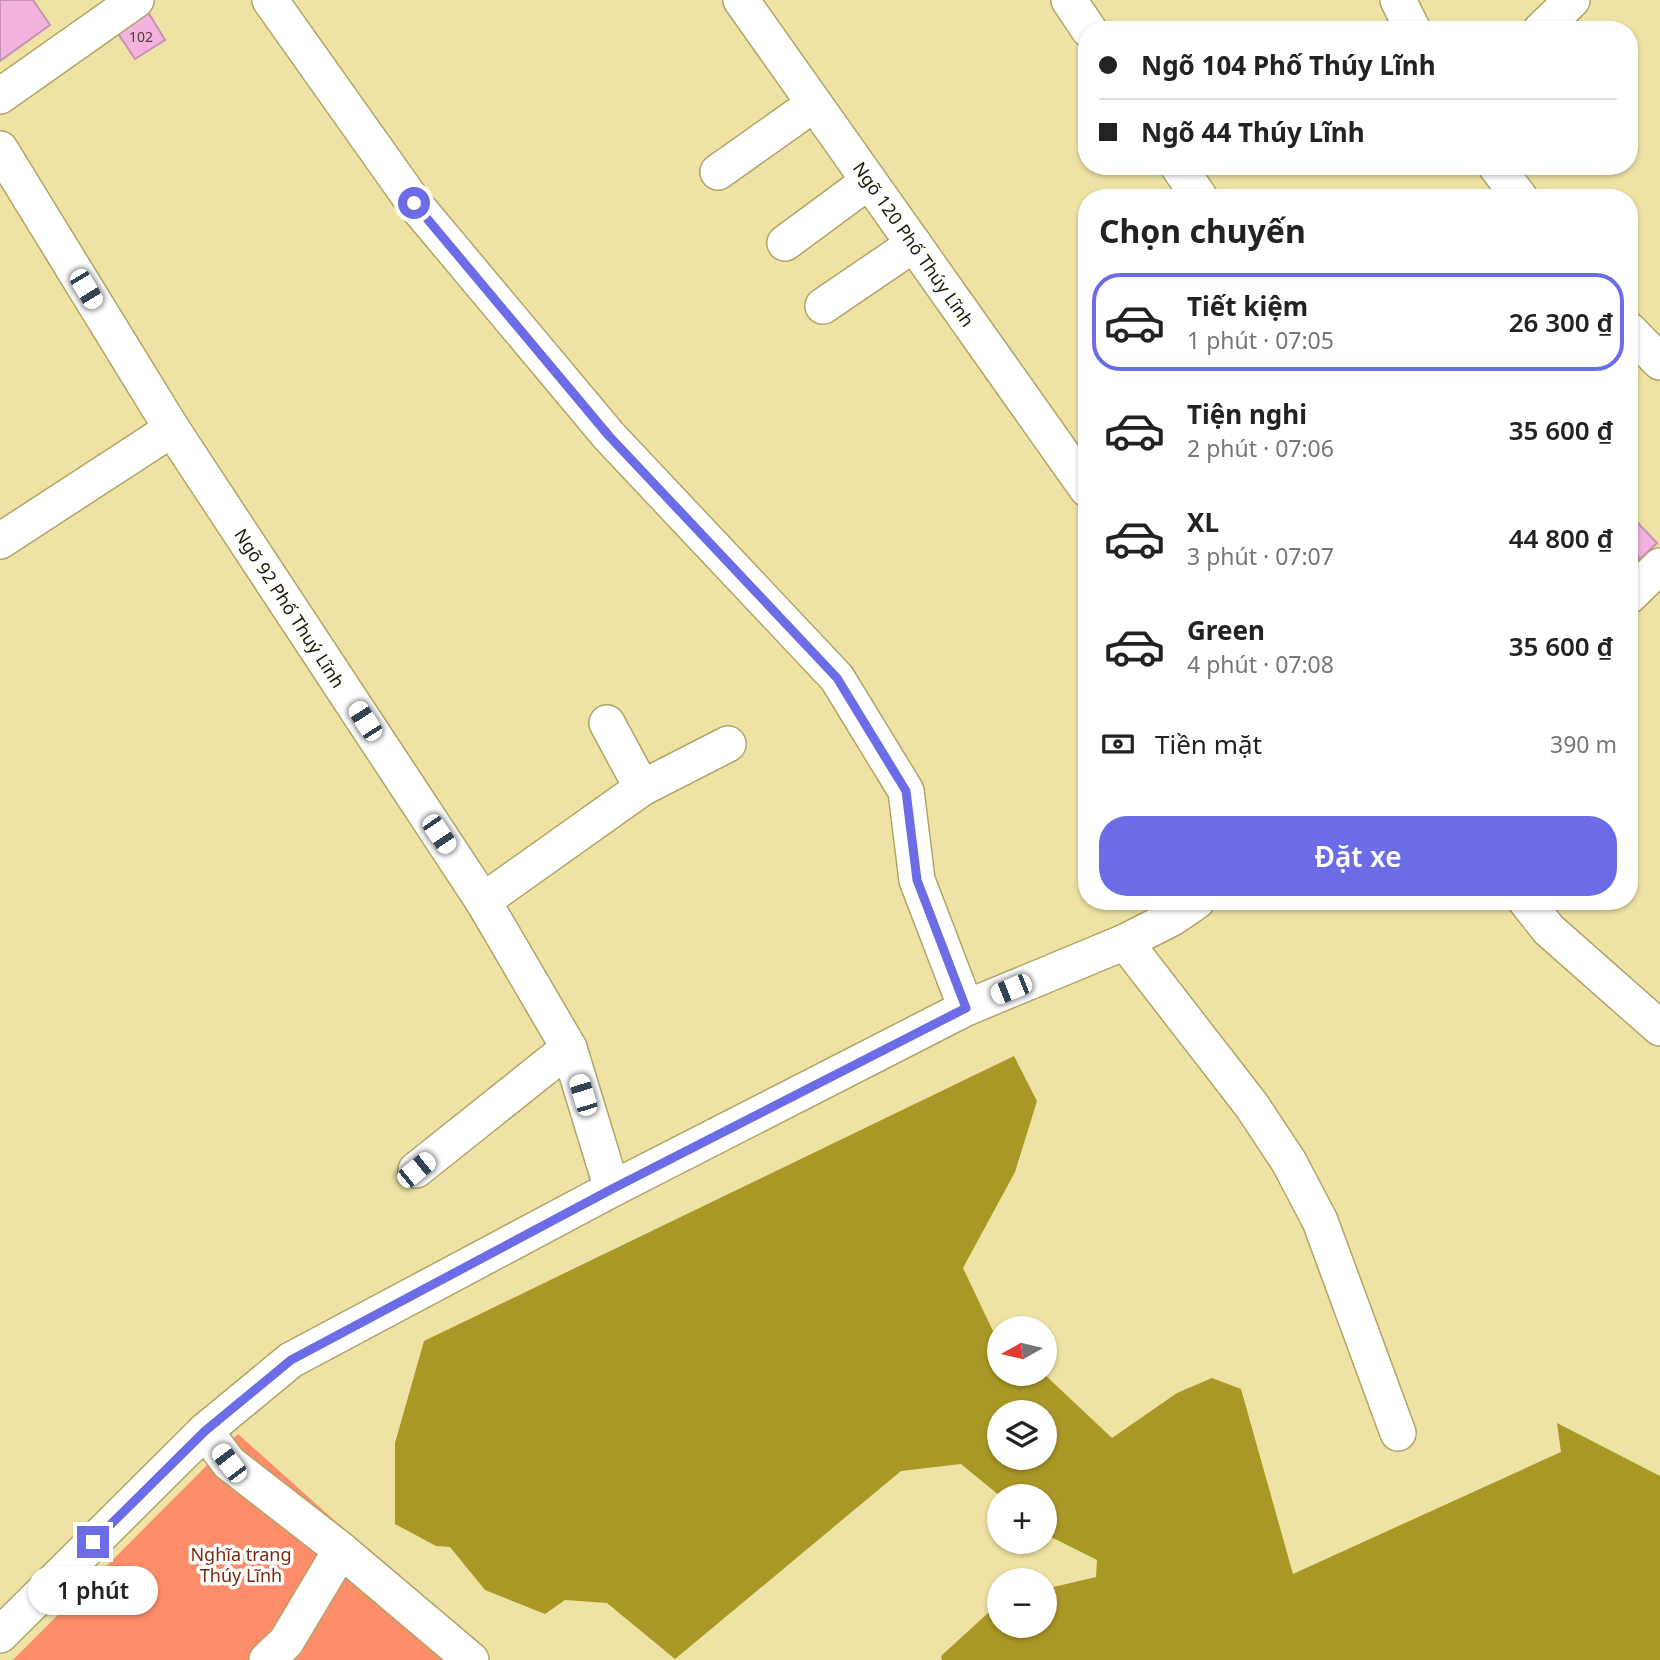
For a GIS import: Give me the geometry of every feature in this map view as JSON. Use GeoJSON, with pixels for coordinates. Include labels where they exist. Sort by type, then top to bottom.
{"type":"FeatureCollection","features":[{"type":"Feature","properties":{"kind":"street"},"geometry":{"type":"LineString","coordinates":[[0,96],[136,0]]}},
{"type":"Feature","properties":{"kind":"street"},"geometry":{"type":"LineString","coordinates":[[270,0],[414,203],[609,436],[837,678],[906,791],[917,880],[966,1008]]}},
{"type":"Feature","properties":{"kind":"street","name":"Ngõ 120 Phố Thúy Lĩnh"},"geometry":{"type":"LineString","coordinates":[[741,0],[1078,476]]}},
{"type":"Feature","properties":{"kind":"street"},"geometry":{"type":"LineString","coordinates":[[1069,0],[1083,21]]}},
{"type":"Feature","properties":{"kind":"street"},"geometry":{"type":"LineString","coordinates":[[1398,0],[1408,21]]}},
{"type":"Feature","properties":{"kind":"street"},"geometry":{"type":"LineString","coordinates":[[1550,21],[1572,0]]}},
{"type":"Feature","properties":{"kind":"street"},"geometry":{"type":"LineString","coordinates":[[718,172],[814,104]]}},
{"type":"Feature","properties":{"kind":"street","name":"Ngõ 92 Phố Thuý Lĩnh"},"geometry":{"type":"LineString","coordinates":[[0,149],[172,429],[483,901],[569,1048],[612,1189]]}},
{"type":"Feature","properties":{"kind":"street"},"geometry":{"type":"LineString","coordinates":[[785,243],[869,181]]}},
{"type":"Feature","properties":{"kind":"street"},"geometry":{"type":"LineString","coordinates":[[823,306],[914,244]]}},
{"type":"Feature","properties":{"kind":"street"},"geometry":{"type":"LineString","coordinates":[[1638,339],[1660,362]]}},
{"type":"Feature","properties":{"kind":"street"},"geometry":{"type":"LineString","coordinates":[[0,541],[172,429]]}},
{"type":"Feature","properties":{"kind":"street"},"geometry":{"type":"LineString","coordinates":[[1638,587],[1660,566]]}},
{"type":"Feature","properties":{"kind":"street"},"geometry":{"type":"LineString","coordinates":[[607,723],[642,788]]}},
{"type":"Feature","properties":{"kind":"street"},"geometry":{"type":"LineString","coordinates":[[483,901],[642,788],[728,744]]}},
{"type":"Feature","properties":{"kind":"street"},"geometry":{"type":"LineString","coordinates":[[0,1635],[205,1431],[291,1360],[612,1189],[966,1008],[1125,942],[1184,910]]}},
{"type":"Feature","properties":{"kind":"street"},"geometry":{"type":"LineString","coordinates":[[1533,910],[1549,930],[1660,1028]]}},
{"type":"Feature","properties":{"kind":"street"},"geometry":{"type":"LineString","coordinates":[[1125,942],[1252,1107],[1289,1162],[1320,1222],[1398,1433]]}},
{"type":"Feature","properties":{"kind":"street"},"geometry":{"type":"LineString","coordinates":[[416,1170],[569,1048]]}},
{"type":"Feature","properties":{"kind":"street"},"geometry":{"type":"LineString","coordinates":[[205,1431],[229,1463],[341,1550],[471,1660]]}},
{"type":"Feature","properties":{"kind":"street"},"geometry":{"type":"LineString","coordinates":[[267,1660],[286,1642],[341,1550]]}},
{"type":"Feature","properties":{"kind":"green space","name":"Nghĩa trang Thúy Lĩnh"},"geometry":{"type":"Polygon","coordinates":[[[238,1434],[490,1660],[13,1660],[238,1434]]]}},
{"type":"Feature","properties":{"kind":"shaded area"},"geometry":{"type":"Polygon","coordinates":[[[1014,1056],[1037,1101],[1015,1172],[963,1268],[987,1318],[987,1386],[1057,1386],[1112,1438],[1177,1393],[1212,1378],[1241,1389],[1293,1574],[1561,1452],[1557,1423],[1660,1476],[1660,1660],[942,1660],[941,1656],[987,1614],[987,1638],[1057,1638],[1057,1586],[1096,1577],[1097,1560],[1057,1540],[1057,1484],[987,1485],[961,1464],[901,1471],[675,1659],[607,1603],[565,1600],[545,1614],[485,1590],[450,1547],[436,1546],[395,1524],[395,1443],[424,1341],[1014,1056]]]}},
{"type":"Feature","properties":{"kind":"building"},"geometry":{"type":"Polygon","coordinates":[[[0,0],[33,0],[50,25],[0,61],[0,0]]]}},
{"type":"Feature","properties":{"kind":"building"},"geometry":{"type":"Polygon","coordinates":[[[148,12],[165,40],[135,59],[117,32],[148,12]]]}},
{"type":"Feature","properties":{"kind":"building"},"geometry":{"type":"Polygon","coordinates":[[[1638,523],[1657,543],[1640,559],[1638,557],[1638,523]]]}},
{"type":"Feature","properties":{"kind":"route"},"geometry":{"type":"LineString","coordinates":[[93,1542],[205,1431],[291,1360],[612,1189],[966,1008],[917,880],[906,791],[837,678],[609,436],[414,203]]}}]}
